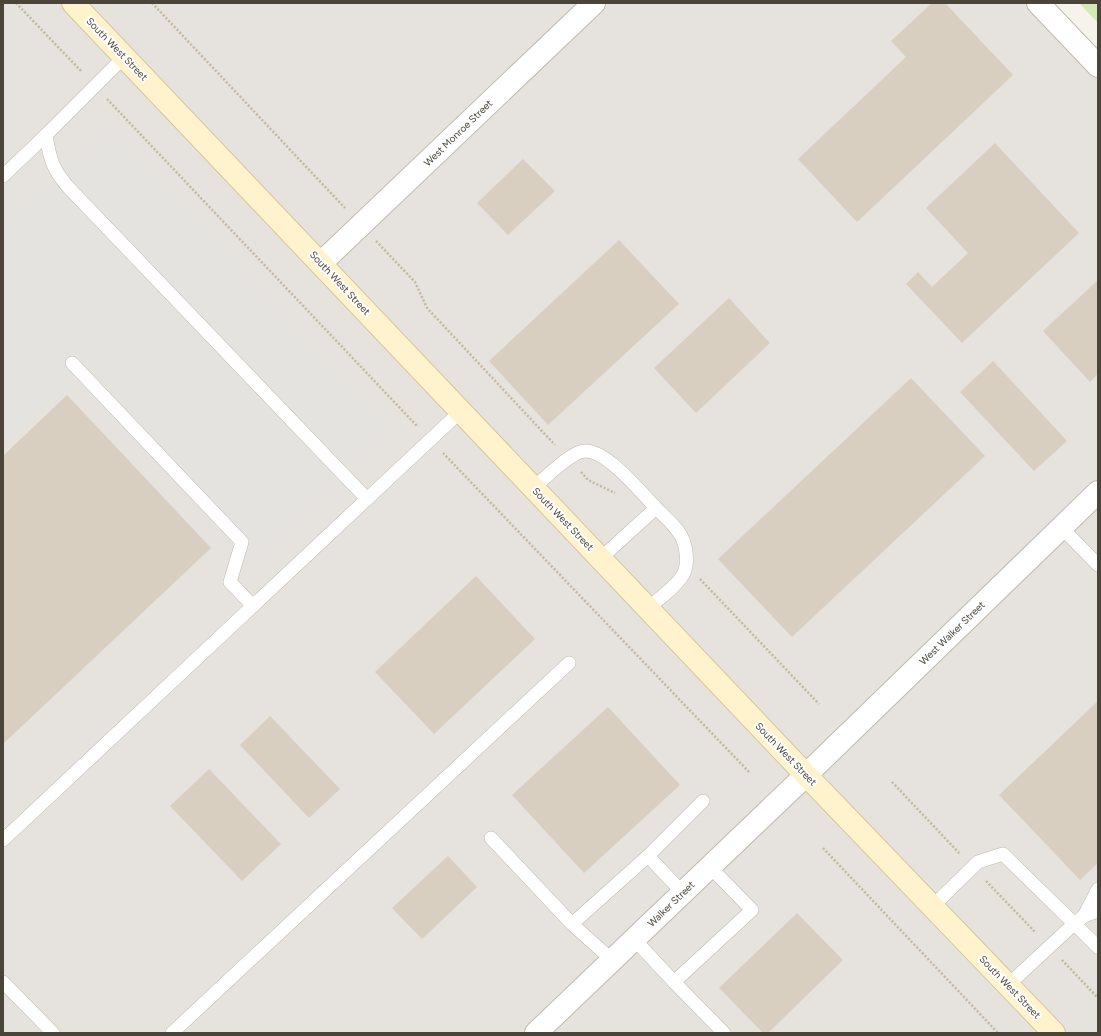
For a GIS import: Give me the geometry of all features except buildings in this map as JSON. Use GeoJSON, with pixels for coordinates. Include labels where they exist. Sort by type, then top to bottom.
{"type":"FeatureCollection","features":[{"type":"Feature","properties":{"kind":"main road","name":"South West Street"},"geometry":{"type":"LineString","coordinates":[[73,3],[806,775],[1054,1033]]}},
{"type":"Feature","properties":{"kind":"street","name":"West Monroe Street"},"geometry":{"type":"LineString","coordinates":[[321,263],[594,3]]}},
{"type":"Feature","properties":{"kind":"street"},"geometry":{"type":"LineString","coordinates":[[1038,3],[1098,66]]}},
{"type":"Feature","properties":{"kind":"street","name":"West Walker Street"},"geometry":{"type":"LineString","coordinates":[[806,775],[1098,492]]}},
{"type":"Feature","properties":{"kind":"street","name":"Walker Street"},"geometry":{"type":"LineString","coordinates":[[536,1033],[806,775]]}},
{"type":"Feature","properties":{"kind":"lane"},"geometry":{"type":"LineString","coordinates":[[3,176],[124,57]]}},
{"type":"Feature","properties":{"kind":"lane"},"geometry":{"type":"LineString","coordinates":[[46,135],[49,154],[57,174],[367,499]]}},
{"type":"Feature","properties":{"kind":"lane"},"geometry":{"type":"LineString","coordinates":[[72,363],[242,542],[230,582],[253,606]]}},
{"type":"Feature","properties":{"kind":"lane"},"geometry":{"type":"LineString","coordinates":[[3,840],[461,411]]}},
{"type":"Feature","properties":{"kind":"lane"},"geometry":{"type":"LineString","coordinates":[[534,488],[568,458],[582,451],[597,453],[615,465],[679,532],[685,547],[685,570],[681,578],[648,608]]}},
{"type":"Feature","properties":{"kind":"lane"},"geometry":{"type":"LineString","coordinates":[[600,558],[656,508]]}},
{"type":"Feature","properties":{"kind":"lane"},"geometry":{"type":"LineString","coordinates":[[1061,527],[1098,565]]}},
{"type":"Feature","properties":{"kind":"lane"},"geometry":{"type":"LineString","coordinates":[[172,1033],[569,663]]}},
{"type":"Feature","properties":{"kind":"lane"},"geometry":{"type":"LineString","coordinates":[[572,924],[648,856],[703,801]]}},
{"type":"Feature","properties":{"kind":"lane"},"geometry":{"type":"LineString","coordinates":[[492,838],[572,924],[612,960]]}},
{"type":"Feature","properties":{"kind":"lane"},"geometry":{"type":"LineString","coordinates":[[933,906],[978,862],[1003,854],[1080,920],[1098,947]]}},
{"type":"Feature","properties":{"kind":"lane"},"geometry":{"type":"LineString","coordinates":[[648,856],[683,893]]}},
{"type":"Feature","properties":{"kind":"lane"},"geometry":{"type":"LineString","coordinates":[[674,982],[752,910],[710,867]]}},
{"type":"Feature","properties":{"kind":"lane"},"geometry":{"type":"LineString","coordinates":[[1080,920],[1098,889]]}},
{"type":"Feature","properties":{"kind":"lane"},"geometry":{"type":"LineString","coordinates":[[1008,985],[1080,920],[1098,911]]}},
{"type":"Feature","properties":{"kind":"lane"},"geometry":{"type":"LineString","coordinates":[[634,939],[724,1033]]}},
{"type":"Feature","properties":{"kind":"lane"},"geometry":{"type":"LineString","coordinates":[[3,982],[53,1033]]}},
{"type":"Feature","properties":{"kind":"path"},"geometry":{"type":"LineString","coordinates":[[16,3],[430,440],[750,773]]}},
{"type":"Feature","properties":{"kind":"path"},"geometry":{"type":"LineString","coordinates":[[152,3],[415,282],[427,308],[588,480],[618,495]]}},
{"type":"Feature","properties":{"kind":"path"},"geometry":{"type":"LineString","coordinates":[[686,563],[819,704]]}},
{"type":"Feature","properties":{"kind":"path"},"geometry":{"type":"LineString","coordinates":[[892,782],[1098,998]]}},
{"type":"Feature","properties":{"kind":"path"},"geometry":{"type":"LineString","coordinates":[[823,848],[998,1033]]}},
{"type":"Feature","properties":{"kind":"shaded area"},"geometry":{"type":"Polygon","coordinates":[[[3,3],[1038,3],[1098,66],[1098,1033],[3,1033],[3,3]]]}},
{"type":"Feature","properties":{"kind":"shaded area"},"geometry":{"type":"Polygon","coordinates":[[[111,131],[294,333],[386,429],[245,565],[73,379],[3,446],[3,232],[111,131]]]}},
{"type":"Feature","properties":{"kind":"green space"},"geometry":{"type":"Polygon","coordinates":[[[1079,3],[1098,3],[1098,23],[1079,3]]]}}]}
